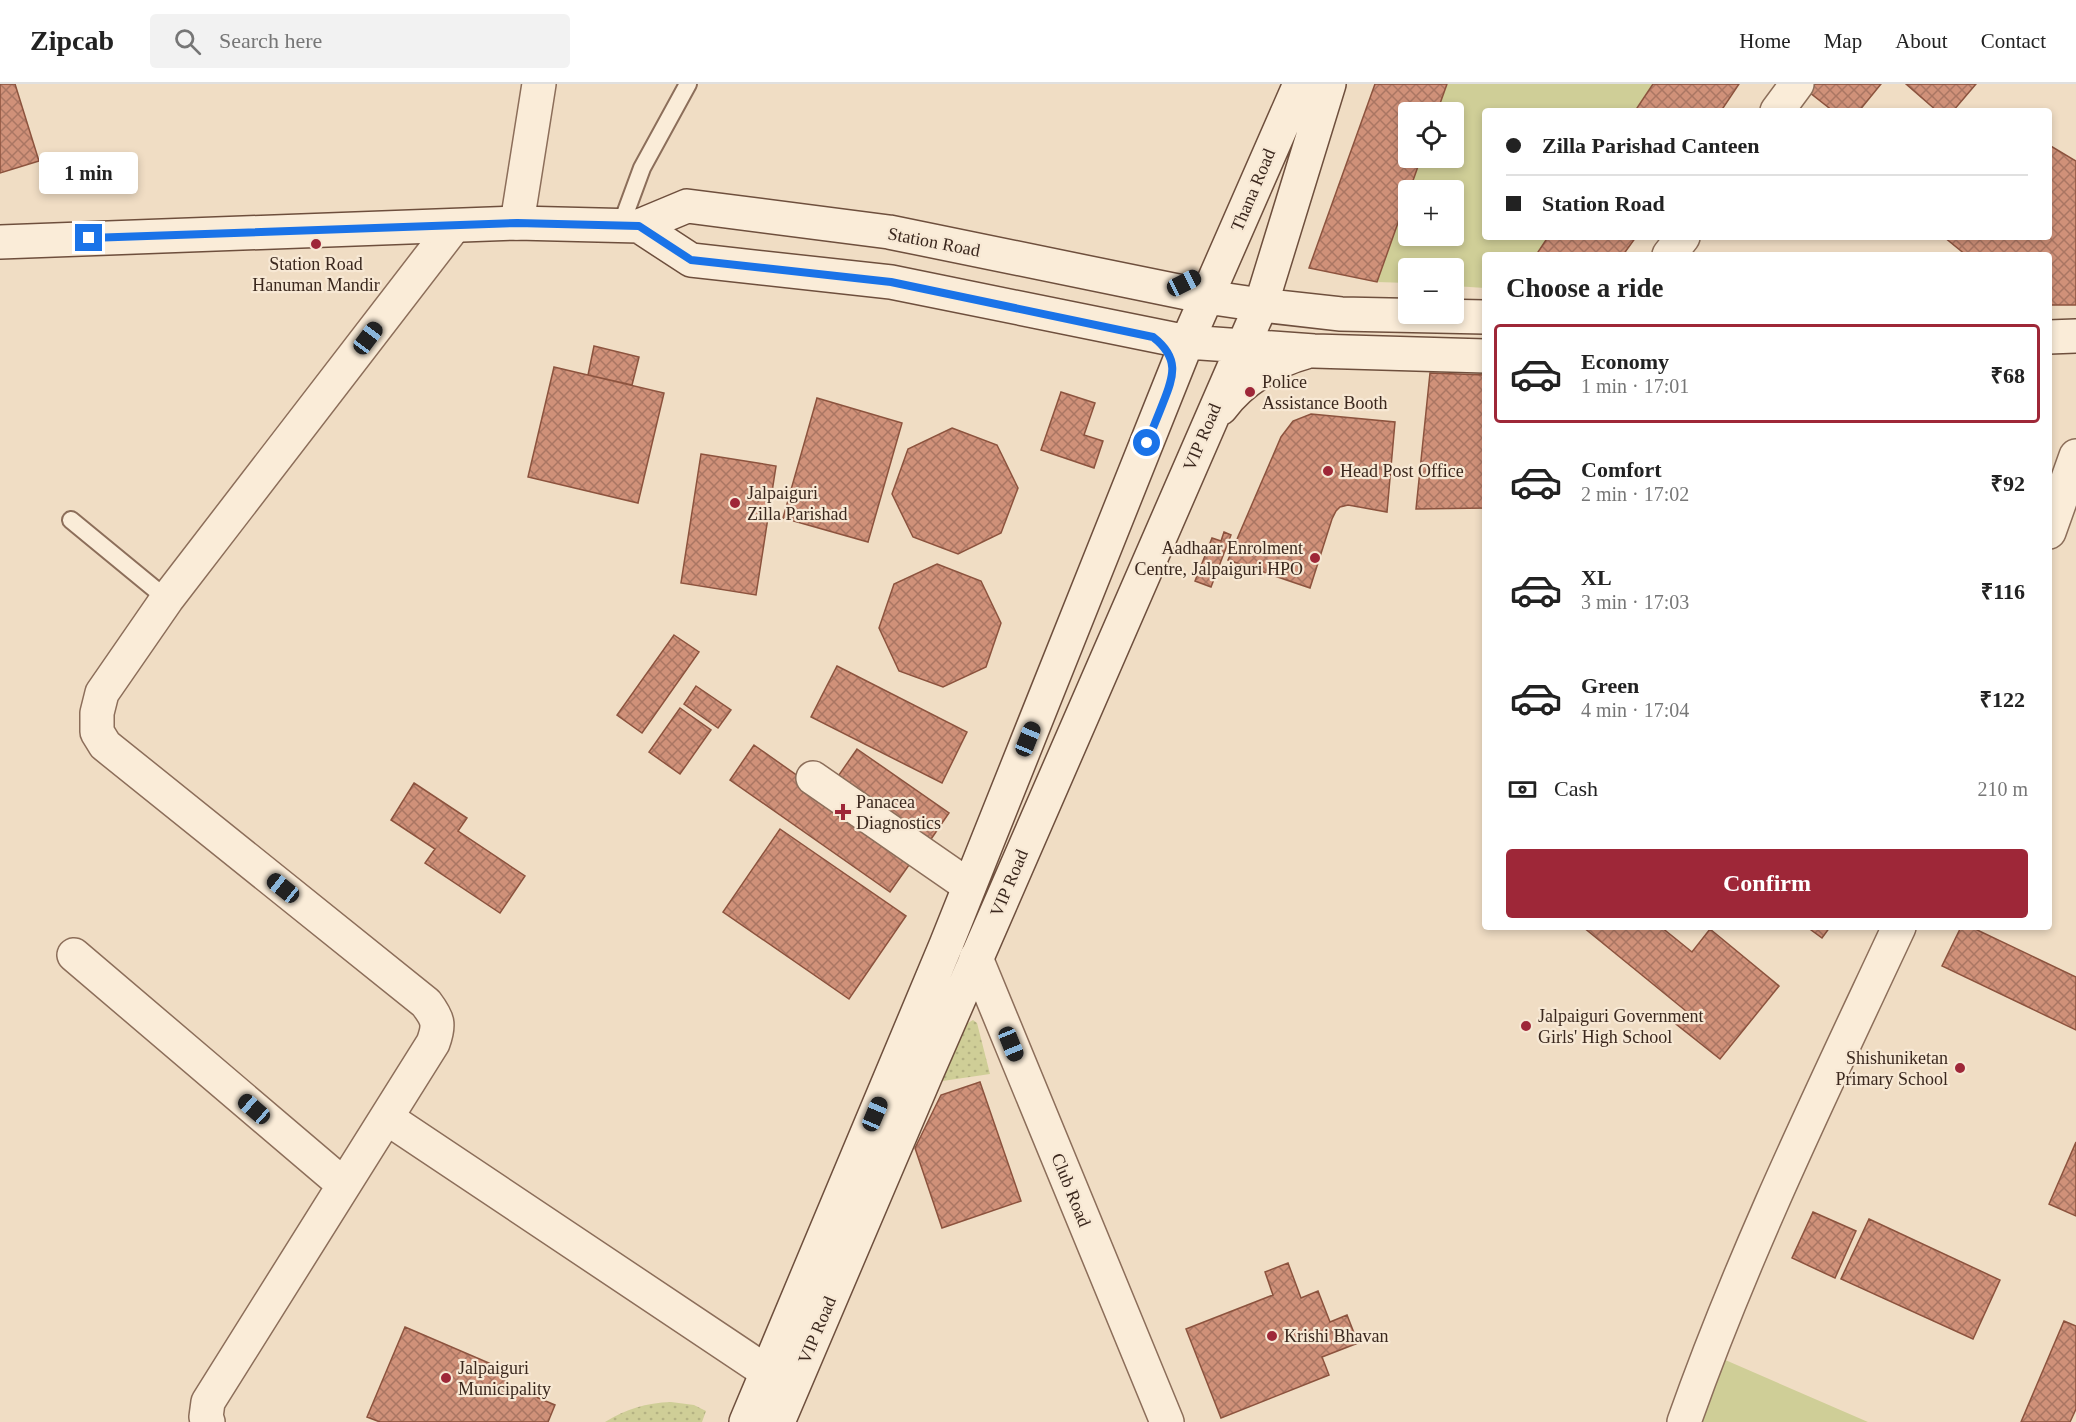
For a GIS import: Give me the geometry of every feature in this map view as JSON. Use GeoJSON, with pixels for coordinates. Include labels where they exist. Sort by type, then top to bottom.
{"type":"FeatureCollection","features":[{"type":"Feature","properties":{"kind":"street"},"geometry":{"type":"LineString","coordinates":[[517,223],[539,84]]}},
{"type":"Feature","properties":{"kind":"street","name":"Thana Road"},"geometry":{"type":"LineString","coordinates":[[1233,300],[1228,249],[1299,84]]}},
{"type":"Feature","properties":{"kind":"street","name":"Thana Road"},"geometry":{"type":"LineString","coordinates":[[1233,300],[1276,256],[1329,84]]}},
{"type":"Feature","properties":{"kind":"street"},"geometry":{"type":"LineString","coordinates":[[1779,108],[1797,84]]}},
{"type":"Feature","properties":{"kind":"street","name":"Station Road"},"geometry":{"type":"LineString","coordinates":[[0,242],[517,223],[630,226],[687,207],[889,232],[1233,300],[1314,311],[1482,317]]}},
{"type":"Feature","properties":{"kind":"street"},"geometry":{"type":"LineString","coordinates":[[208,1422],[206,1417],[208,1402],[433,1043],[438,1030],[436,1016],[426,1003],[105,745],[97,732],[97,713],[102,693],[167,599],[454,226]]}},
{"type":"Feature","properties":{"kind":"street"},"geometry":{"type":"LineString","coordinates":[[630,226],[691,260],[891,282],[1142,333],[1214,344],[1314,351],[1482,356]]}},
{"type":"Feature","properties":{"kind":"street"},"geometry":{"type":"LineString","coordinates":[[1671,252],[1681,240]]}},
{"type":"Feature","properties":{"kind":"street"},"geometry":{"type":"LineString","coordinates":[[1164,288],[1184,283],[1195,277],[1228,249]]}},
{"type":"Feature","properties":{"kind":"street"},"geometry":{"type":"LineString","coordinates":[[1276,256],[1275,280],[1281,292],[1301,309],[1314,311]]}},
{"type":"Feature","properties":{"kind":"street"},"geometry":{"type":"LineString","coordinates":[[1214,344],[1233,300]]}},
{"type":"Feature","properties":{"kind":"street"},"geometry":{"type":"LineString","coordinates":[[1214,344],[1233,300]]}},
{"type":"Feature","properties":{"kind":"street"},"geometry":{"type":"LineString","coordinates":[[1142,333],[1161,343],[1173,365],[1173,379]]}},
{"type":"Feature","properties":{"kind":"street"},"geometry":{"type":"LineString","coordinates":[[2052,337],[2076,336]]}},
{"type":"Feature","properties":{"kind":"street","name":"VIP Road"},"geometry":{"type":"LineString","coordinates":[[746,1422],[946,945],[1173,379],[1214,344]]}},
{"type":"Feature","properties":{"kind":"street","name":"VIP Road"},"geometry":{"type":"LineString","coordinates":[[778,1422],[1196,452],[1214,344]]}},
{"type":"Feature","properties":{"kind":"street"},"geometry":{"type":"LineString","coordinates":[[1196,452],[1209,424],[1227,399],[1251,378],[1291,356],[1314,351]]}},
{"type":"Feature","properties":{"kind":"street"},"geometry":{"type":"LineString","coordinates":[[2052,524],[2076,456]]}},
{"type":"Feature","properties":{"kind":"street"},"geometry":{"type":"LineString","coordinates":[[813,778],[969,886]]}},
{"type":"Feature","properties":{"kind":"street"},"geometry":{"type":"LineString","coordinates":[[1684,1422],[1712,1344],[1799,1142],[1898,930]]}},
{"type":"Feature","properties":{"kind":"street"},"geometry":{"type":"LineString","coordinates":[[946,945],[976,958]]}},
{"type":"Feature","properties":{"kind":"street"},"geometry":{"type":"LineString","coordinates":[[74,955],[344,1185]]}},
{"type":"Feature","properties":{"kind":"street","name":"Club Road"},"geometry":{"type":"LineString","coordinates":[[976,958],[1167,1422]]}},
{"type":"Feature","properties":{"kind":"street"},"geometry":{"type":"LineString","coordinates":[[387,1118],[767,1371]]}},
{"type":"Feature","properties":{"kind":"lane"},"geometry":{"type":"LineString","coordinates":[[630,226],[642,168],[688,84]]}},
{"type":"Feature","properties":{"kind":"lane"},"geometry":{"type":"LineString","coordinates":[[71,520],[167,599]]}},
{"type":"Feature","properties":{"kind":"shaded area"},"geometry":{"type":"Polygon","coordinates":[[[1447,84],[1653,84],[1637,108],[1482,108],[1482,240],[1546,240],[1538,252],[1482,252],[1482,288],[1464,287],[1464,258],[1398,258],[1398,283],[1377,282],[1398,221],[1398,246],[1464,246],[1464,180],[1413,180],[1417,168],[1464,168],[1464,102],[1441,102],[1447,84]]]}},
{"type":"Feature","properties":{"kind":"shaded area"},"geometry":{"type":"Polygon","coordinates":[[[973,1020],[977,1023],[990,1074],[936,1082],[968,1023],[973,1020]]]}},
{"type":"Feature","properties":{"kind":"shaded area"},"geometry":{"type":"Polygon","coordinates":[[[1723,1359],[1868,1422],[1702,1422],[1723,1359]]]}},
{"type":"Feature","properties":{"kind":"shaded area"},"geometry":{"type":"Polygon","coordinates":[[[671,1402],[694,1405],[706,1411],[702,1422],[605,1422],[636,1408],[671,1402]]]}},
{"type":"Feature","properties":{"kind":"building"},"geometry":{"type":"Polygon","coordinates":[[[0,84],[15,84],[39,161],[0,173],[0,84]]]}},
{"type":"Feature","properties":{"kind":"building"},"geometry":{"type":"Polygon","coordinates":[[[1375,84],[1447,84],[1441,102],[1398,102],[1398,168],[1417,168],[1413,180],[1398,180],[1398,223],[1377,282],[1309,268],[1375,84]]]}},
{"type":"Feature","properties":{"kind":"building"},"geometry":{"type":"Polygon","coordinates":[[[1653,84],[1739,84],[1723,108],[1637,108],[1653,84]]]}},
{"type":"Feature","properties":{"kind":"building"},"geometry":{"type":"Polygon","coordinates":[[[1815,84],[1881,84],[1861,108],[1829,108],[1809,92],[1815,84]]]}},
{"type":"Feature","properties":{"kind":"building"},"geometry":{"type":"Polygon","coordinates":[[[1906,84],[1976,84],[1956,108],[1934,108],[1906,84]]]}},
{"type":"Feature","properties":{"kind":"building"},"geometry":{"type":"Polygon","coordinates":[[[2052,147],[2076,161],[2076,305],[2052,305],[2052,252],[1962,252],[1948,240],[2052,240],[2052,147]]]}},
{"type":"Feature","properties":{"kind":"building"},"geometry":{"type":"Polygon","coordinates":[[[1546,240],[1634,240],[1625,252],[1538,252],[1546,240]]]}},
{"type":"Feature","properties":{"kind":"building"},"geometry":{"type":"Polygon","coordinates":[[[594,346],[639,357],[632,385],[588,375],[594,346]]]}},
{"type":"Feature","properties":{"kind":"building"},"geometry":{"type":"Polygon","coordinates":[[[554,367],[664,393],[638,503],[528,477],[554,367]]]}},
{"type":"Feature","properties":{"kind":"building"},"geometry":{"type":"Polygon","coordinates":[[[1430,373],[1482,375],[1482,508],[1416,509],[1430,373]]]}},
{"type":"Feature","properties":{"kind":"building"},"geometry":{"type":"Polygon","coordinates":[[[1061,392],[1095,403],[1084,435],[1103,441],[1094,468],[1041,450],[1061,392]]]}},
{"type":"Feature","properties":{"kind":"building"},"geometry":{"type":"Polygon","coordinates":[[[817,398],[902,423],[868,542],[783,518],[817,398]]]}},
{"type":"Feature","properties":{"kind":"building","name":"Head Post Office"},"geometry":{"type":"Polygon","coordinates":[[[1311,414],[1395,422],[1387,512],[1348,505],[1340,507],[1332,519],[1310,588],[1228,560],[1281,437],[1293,421],[1311,414]]]}},
{"type":"Feature","properties":{"kind":"building"},"geometry":{"type":"Polygon","coordinates":[[[952,428],[997,445],[1018,488],[1001,533],[958,554],[913,537],[892,494],[908,449],[952,428]]]}},
{"type":"Feature","properties":{"kind":"building"},"geometry":{"type":"Polygon","coordinates":[[[701,454],[776,466],[756,595],[681,583],[701,454]]]}},
{"type":"Feature","properties":{"kind":"building"},"geometry":{"type":"Polygon","coordinates":[[[1224,532],[1231,535],[1211,587],[1195,581],[1212,538],[1221,541],[1224,532]]]}},
{"type":"Feature","properties":{"kind":"building"},"geometry":{"type":"Polygon","coordinates":[[[937,564],[981,581],[1001,623],[986,667],[943,687],[899,671],[879,628],[894,584],[937,564]]]}},
{"type":"Feature","properties":{"kind":"building"},"geometry":{"type":"Polygon","coordinates":[[[674,635],[699,652],[642,733],[617,715],[674,635]]]}},
{"type":"Feature","properties":{"kind":"building"},"geometry":{"type":"Polygon","coordinates":[[[837,666],[967,732],[942,783],[811,717],[837,666]]]}},
{"type":"Feature","properties":{"kind":"building"},"geometry":{"type":"Polygon","coordinates":[[[696,686],[731,710],[718,728],[684,704],[696,686]]]}},
{"type":"Feature","properties":{"kind":"building"},"geometry":{"type":"Polygon","coordinates":[[[680,708],[711,730],[680,774],[649,752],[680,708]]]}},
{"type":"Feature","properties":{"kind":"building"},"geometry":{"type":"Polygon","coordinates":[[[754,745],[914,858],[890,892],[730,780],[754,745]]]}},
{"type":"Feature","properties":{"kind":"building"},"geometry":{"type":"Polygon","coordinates":[[[857,749],[949,813],[925,848],[832,785],[857,749]]]}},
{"type":"Feature","properties":{"kind":"building"},"geometry":{"type":"Polygon","coordinates":[[[414,783],[467,818],[458,831],[525,876],[500,913],[425,863],[435,849],[391,820],[414,783]]]}},
{"type":"Feature","properties":{"kind":"building"},"geometry":{"type":"Polygon","coordinates":[[[780,829],[906,916],[849,999],[723,912],[780,829]]]}},
{"type":"Feature","properties":{"kind":"building"},"geometry":{"type":"Polygon","coordinates":[[[1587,930],[1665,930],[1692,952],[1711,930],[1779,986],[1720,1059],[1676,1024],[1686,1011],[1587,930]]]}},
{"type":"Feature","properties":{"kind":"building"},"geometry":{"type":"Polygon","coordinates":[[[1811,930],[1828,930],[1822,938],[1811,930]]]}},
{"type":"Feature","properties":{"kind":"building"},"geometry":{"type":"Polygon","coordinates":[[[1960,930],[1977,930],[2076,977],[2076,1030],[1942,966],[1960,930]]]}},
{"type":"Feature","properties":{"kind":"building"},"geometry":{"type":"Polygon","coordinates":[[[980,1082],[1021,1201],[942,1228],[915,1148],[941,1095],[980,1082]]]}},
{"type":"Feature","properties":{"kind":"building"},"geometry":{"type":"Polygon","coordinates":[[[2076,1142],[2076,1216],[2049,1204],[2076,1142]]]}},
{"type":"Feature","properties":{"kind":"building"},"geometry":{"type":"Polygon","coordinates":[[[1813,1212],[1856,1231],[1835,1278],[1792,1258],[1813,1212]]]}},
{"type":"Feature","properties":{"kind":"building"},"geometry":{"type":"Polygon","coordinates":[[[1869,1219],[2000,1280],[1973,1339],[1841,1279],[1869,1219]]]}},
{"type":"Feature","properties":{"kind":"building","name":"Krishi Bhavan"},"geometry":{"type":"Polygon","coordinates":[[[1288,1263],[1301,1298],[1318,1291],[1330,1322],[1347,1315],[1358,1343],[1322,1357],[1329,1375],[1221,1418],[1186,1329],[1273,1295],[1265,1272],[1288,1263]]]}},
{"type":"Feature","properties":{"kind":"building"},"geometry":{"type":"Polygon","coordinates":[[[2064,1321],[2076,1326],[2076,1409],[2070,1422],[2021,1422],[2064,1321]]]}},
{"type":"Feature","properties":{"kind":"building","name":"Jalpaiguri Municipality"},"geometry":{"type":"Polygon","coordinates":[[[405,1327],[510,1372],[505,1384],[555,1405],[548,1422],[380,1422],[367,1417],[405,1327]]]}},
{"type":"Feature","properties":{"kind":"place","name":"Station Road Hanuman Mandir"},"geometry":{"type":"Point","coordinates":[316,244]}},
{"type":"Feature","properties":{"kind":"place","name":"Police Assistance Booth"},"geometry":{"type":"Point","coordinates":[1250,392]}},
{"type":"Feature","properties":{"kind":"place","name":"Head Post Office"},"geometry":{"type":"Point","coordinates":[1328,471]}},
{"type":"Feature","properties":{"kind":"place","name":"Jalpaiguri Zilla Parishad"},"geometry":{"type":"Point","coordinates":[735,503]}},
{"type":"Feature","properties":{"kind":"place","name":"Aadhaar Enrolment Centre, Jalpaiguri HPO"},"geometry":{"type":"Point","coordinates":[1315,558]}},
{"type":"Feature","properties":{"kind":"place","name":"Panacea Diagnostics"},"geometry":{"type":"Point","coordinates":[843,812]}},
{"type":"Feature","properties":{"kind":"place","name":"Jalpaiguri Government Girls' High School"},"geometry":{"type":"Point","coordinates":[1526,1026]}},
{"type":"Feature","properties":{"kind":"place","name":"Shishuniketan Primary School"},"geometry":{"type":"Point","coordinates":[1960,1068]}},
{"type":"Feature","properties":{"kind":"place","name":"Krishi Bhavan"},"geometry":{"type":"Point","coordinates":[1272,1336]}},
{"type":"Feature","properties":{"kind":"place","name":"Jalpaiguri Municipality"},"geometry":{"type":"Point","coordinates":[446,1378]}},
{"type":"Feature","properties":{"kind":"route"},"geometry":{"type":"LineString","coordinates":[[89,238],[517,223],[639,226],[691,260],[891,282],[1153,337],[1161,343],[1170,357],[1173,365],[1173,379],[1147,443]]}}]}
